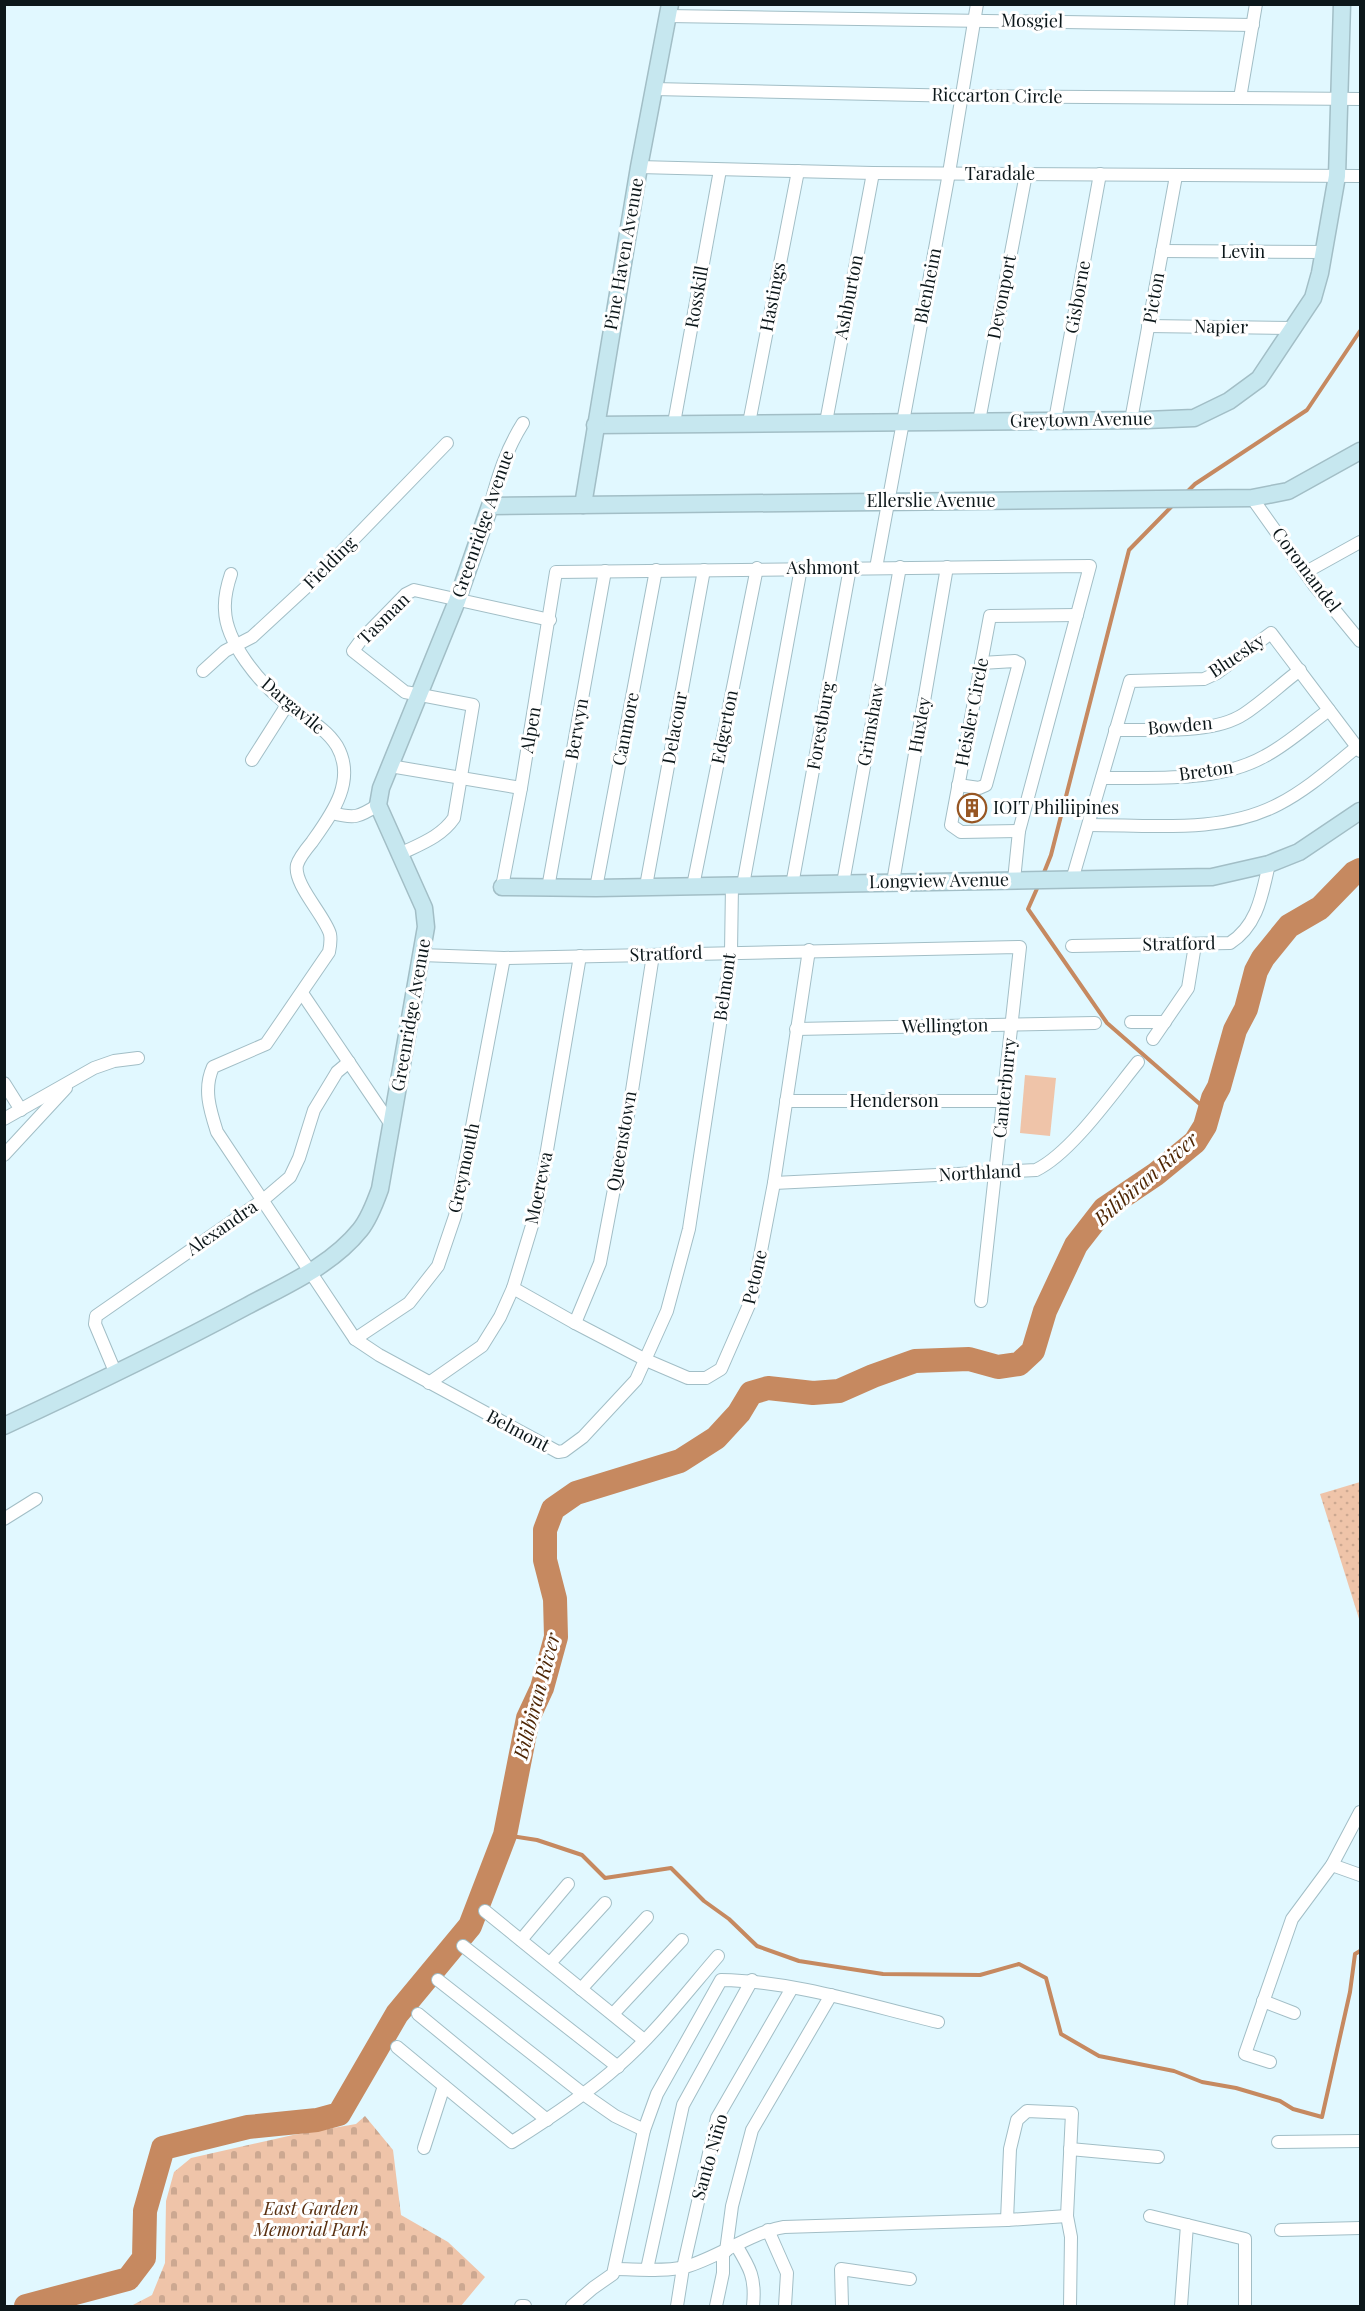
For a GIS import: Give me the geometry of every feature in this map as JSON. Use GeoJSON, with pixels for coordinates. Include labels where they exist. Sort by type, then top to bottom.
{"type":"FeatureCollection","features":[{"type":"Feature","properties":{"kind":"street","name":"Blenheim"},"geometry":{"type":"LineString","coordinates":[[876,568],[963,96],[977,4]]}},
{"type":"Feature","properties":{"kind":"street"},"geometry":{"type":"LineString","coordinates":[[1240,98],[1256,4]]}},
{"type":"Feature","properties":{"kind":"street","name":"Greytown Avenue"},"geometry":{"type":"LineString","coordinates":[[595,425],[1194,418],[1228,401],[1259,379],[1313,298],[1337,176],[1342,4]]}},
{"type":"Feature","properties":{"kind":"street","name":"Mosgiel"},"geometry":{"type":"LineString","coordinates":[[669,10],[974,20],[1253,25]]}},
{"type":"Feature","properties":{"kind":"street","name":"Pine Haven Avenue"},"geometry":{"type":"LineString","coordinates":[[583,505],[639,167],[669,10]]}},
{"type":"Feature","properties":{"kind":"street","name":"Riccarton Circle"},"geometry":{"type":"LineString","coordinates":[[654,89],[963,96],[1340,100]]}},
{"type":"Feature","properties":{"kind":"street"},"geometry":{"type":"LineString","coordinates":[[1340,100],[1360,99]]}},
{"type":"Feature","properties":{"kind":"street","name":"Taradale"},"geometry":{"type":"LineString","coordinates":[[639,167],[1176,176],[1360,176]]}},
{"type":"Feature","properties":{"kind":"street","name":"Rosskill"},"geometry":{"type":"LineString","coordinates":[[674,423],[720,170]]}},
{"type":"Feature","properties":{"kind":"street","name":"Hastings"},"geometry":{"type":"LineString","coordinates":[[749,423],[798,171]]}},
{"type":"Feature","properties":{"kind":"street","name":"Ashburton"},"geometry":{"type":"LineString","coordinates":[[825,422],[873,172]]}},
{"type":"Feature","properties":{"kind":"street","name":"Devonport"},"geometry":{"type":"LineString","coordinates":[[978,421],[1026,174]]}},
{"type":"Feature","properties":{"kind":"street","name":"Gisborne"},"geometry":{"type":"LineString","coordinates":[[1055,420],[1100,174]]}},
{"type":"Feature","properties":{"kind":"street","name":"Picton"},"geometry":{"type":"LineString","coordinates":[[1131,420],[1176,176]]}},
{"type":"Feature","properties":{"kind":"street","name":"Levin"},"geometry":{"type":"LineString","coordinates":[[1162,251],[1323,252]]}},
{"type":"Feature","properties":{"kind":"street","name":"Napier"},"geometry":{"type":"LineString","coordinates":[[1148,326],[1293,328]]}},
{"type":"Feature","properties":{"kind":"street","name":"Greenridge Avenue"},"geometry":{"type":"LineString","coordinates":[[4,1426],[177,1344],[309,1272],[338,1252],[361,1230],[380,1189],[426,927],[424,908],[378,805],[381,788],[457,601],[490,506],[502,462],[523,423]]}},
{"type":"Feature","properties":{"kind":"street","name":"Fielding"},"geometry":{"type":"LineString","coordinates":[[203,671],[225,651],[252,637],[317,577],[447,443]]}},
{"type":"Feature","properties":{"kind":"street","name":"Ellerslie Avenue"},"geometry":{"type":"LineString","coordinates":[[490,506],[1252,498],[1288,490],[1360,451]]}},
{"type":"Feature","properties":{"kind":"street","name":"Coromandel"},"geometry":{"type":"LineString","coordinates":[[1252,498],[1314,585],[1358,633]]}},
{"type":"Feature","properties":{"kind":"street"},"geometry":{"type":"LineString","coordinates":[[1306,572],[1360,542]]}},
{"type":"Feature","properties":{"kind":"street","name":"Ashmont"},"geometry":{"type":"LineString","coordinates":[[556,572],[1090,566],[1077,615]]}},
{"type":"Feature","properties":{"kind":"street","name":"Grimshaw"},"geometry":{"type":"LineString","coordinates":[[843,883],[900,567]]}},
{"type":"Feature","properties":{"kind":"street","name":"Huxley"},"geometry":{"type":"LineString","coordinates":[[893,882],[947,567]]}},
{"type":"Feature","properties":{"kind":"street","name":"Edgerton"},"geometry":{"type":"LineString","coordinates":[[693,886],[757,568]]}},
{"type":"Feature","properties":{"kind":"street","name":"Belmont"},"geometry":{"type":"LineString","coordinates":[[302,993],[266,1044],[213,1067],[208,1077],[208,1104],[217,1132],[356,1339],[379,1355],[429,1383],[558,1452],[564,1451],[582,1437],[636,1380],[667,1311],[689,1229],[731,952],[738,885],[801,568]]}},
{"type":"Feature","properties":{"kind":"street","name":"Forestburg"},"geometry":{"type":"LineString","coordinates":[[792,885],[850,568]]}},
{"type":"Feature","properties":{"kind":"street","name":"Canmore"},"geometry":{"type":"LineString","coordinates":[[596,888],[656,570]]}},
{"type":"Feature","properties":{"kind":"street","name":"Delacour"},"geometry":{"type":"LineString","coordinates":[[646,886],[704,570]]}},
{"type":"Feature","properties":{"kind":"street","name":"Berwyn"},"geometry":{"type":"LineString","coordinates":[[548,888],[606,571]]}},
{"type":"Feature","properties":{"kind":"street","name":"Alpen"},"geometry":{"type":"LineString","coordinates":[[502,887],[550,620],[556,572]]}},
{"type":"Feature","properties":{"kind":"street","name":"Dargavile"},"geometry":{"type":"LineString","coordinates":[[231,574],[225,592],[225,612],[228,629],[237,646],[260,682],[287,705],[311,719],[338,747],[343,766],[340,798],[297,865],[298,878],[330,934],[330,952],[302,993]]}},
{"type":"Feature","properties":{"kind":"street","name":"Tasman"},"geometry":{"type":"LineString","coordinates":[[399,854],[438,836],[454,818],[473,705],[405,692],[353,651],[361,639],[406,594],[414,590],[550,620]]}},
{"type":"Feature","properties":{"kind":"street"},"geometry":{"type":"LineString","coordinates":[[1014,880],[1019,831],[1077,615]]}},
{"type":"Feature","properties":{"kind":"street","name":"Heisler Circle"},"geometry":{"type":"LineString","coordinates":[[1019,831],[961,832],[951,825],[990,616],[1077,615]]}},
{"type":"Feature","properties":{"kind":"street","name":"Bluesky"},"geometry":{"type":"LineString","coordinates":[[1115,730],[1130,681],[1204,679],[1217,673],[1271,633],[1300,670]]}},
{"type":"Feature","properties":{"kind":"street"},"geometry":{"type":"LineString","coordinates":[[958,785],[979,788],[986,785],[1019,663],[1015,661],[981,663]]}},
{"type":"Feature","properties":{"kind":"street"},"geometry":{"type":"LineString","coordinates":[[1089,825],[1170,825],[1217,822],[1254,814],[1279,804],[1359,749],[1300,670]]}},
{"type":"Feature","properties":{"kind":"street","name":"Bowden"},"geometry":{"type":"LineString","coordinates":[[1115,730],[1192,728],[1215,725],[1243,715],[1300,670]]}},
{"type":"Feature","properties":{"kind":"street"},"geometry":{"type":"LineString","coordinates":[[252,760],[287,705]]}},
{"type":"Feature","properties":{"kind":"street","name":"Breton"},"geometry":{"type":"LineString","coordinates":[[1101,778],[1195,776],[1236,768],[1266,756],[1329,710]]}},
{"type":"Feature","properties":{"kind":"street"},"geometry":{"type":"LineString","coordinates":[[1072,880],[1115,730]]}},
{"type":"Feature","properties":{"kind":"street"},"geometry":{"type":"LineString","coordinates":[[390,766],[521,788]]}},
{"type":"Feature","properties":{"kind":"street"},"geometry":{"type":"LineString","coordinates":[[332,813],[349,818],[359,817],[378,805]]}},
{"type":"Feature","properties":{"kind":"street","name":"Longview Avenue"},"geometry":{"type":"LineString","coordinates":[[502,887],[596,888],[1212,877],[1269,864],[1299,852],[1360,811]]}},
{"type":"Feature","properties":{"kind":"street","name":"Stratford"},"geometry":{"type":"LineString","coordinates":[[1072,946],[1230,943],[1238,938],[1259,909],[1269,864]]}},
{"type":"Feature","properties":{"kind":"street"},"geometry":{"type":"LineString","coordinates":[[1153,1039],[1188,988],[1194,945]]}},
{"type":"Feature","properties":{"kind":"street","name":"Stratford"},"geometry":{"type":"LineString","coordinates":[[421,955],[504,958],[1020,947]]}},
{"type":"Feature","properties":{"kind":"street","name":"Canterburry"},"geometry":{"type":"LineString","coordinates":[[981,1301],[1020,947]]}},
{"type":"Feature","properties":{"kind":"street","name":"Petone"},"geometry":{"type":"LineString","coordinates":[[513,1288],[646,1360],[688,1378],[705,1378],[722,1369],[752,1298],[774,1183],[795,1029],[809,950]]}},
{"type":"Feature","properties":{"kind":"street","name":"Queenstown"},"geometry":{"type":"LineString","coordinates":[[575,1323],[600,1263],[629,1110],[652,955]]}},
{"type":"Feature","properties":{"kind":"street","name":"Moerewa"},"geometry":{"type":"LineString","coordinates":[[429,1383],[483,1346],[513,1288],[537,1209],[580,956]]}},
{"type":"Feature","properties":{"kind":"street","name":"Greymouth"},"geometry":{"type":"LineString","coordinates":[[356,1339],[409,1303],[438,1266],[455,1216],[504,958]]}},
{"type":"Feature","properties":{"kind":"street"},"geometry":{"type":"LineString","coordinates":[[302,993],[392,1125]]}},
{"type":"Feature","properties":{"kind":"street"},"geometry":{"type":"LineString","coordinates":[[1131,1022],[1165,1022]]}},
{"type":"Feature","properties":{"kind":"street","name":"Wellington"},"geometry":{"type":"LineString","coordinates":[[795,1029],[1095,1023]]}},
{"type":"Feature","properties":{"kind":"street"},"geometry":{"type":"LineString","coordinates":[[4,1119],[77,1076],[114,1061],[138,1058]]}},
{"type":"Feature","properties":{"kind":"street","name":"Alexandra"},"geometry":{"type":"LineString","coordinates":[[116,1374],[95,1324],[96,1316],[263,1200],[290,1177],[299,1158],[314,1110],[337,1072],[349,1062]]}},
{"type":"Feature","properties":{"kind":"street","name":"Northland"},"geometry":{"type":"LineString","coordinates":[[774,1183],[1036,1170],[1050,1163],[1069,1145],[1138,1062]]}},
{"type":"Feature","properties":{"kind":"street"},"geometry":{"type":"LineString","coordinates":[[4,1155],[77,1076]]}},
{"type":"Feature","properties":{"kind":"street"},"geometry":{"type":"LineString","coordinates":[[4,1083],[21,1110]]}},
{"type":"Feature","properties":{"kind":"street","name":"Henderson"},"geometry":{"type":"LineString","coordinates":[[786,1101],[1003,1101]]}},
{"type":"Feature","properties":{"kind":"street"},"geometry":{"type":"LineString","coordinates":[[4,1519],[36,1499]]}},
{"type":"Feature","properties":{"kind":"street"},"geometry":{"type":"LineString","coordinates":[[1270,2062],[1245,2054],[1292,1919],[1332,1865],[1360,1812]]}},
{"type":"Feature","properties":{"kind":"street"},"geometry":{"type":"LineString","coordinates":[[1332,1865],[1360,1875]]}},
{"type":"Feature","properties":{"kind":"street"},"geometry":{"type":"LineString","coordinates":[[521,1940],[568,1884]]}},
{"type":"Feature","properties":{"kind":"street"},"geometry":{"type":"LineString","coordinates":[[549,1963],[605,1903]]}},
{"type":"Feature","properties":{"kind":"street"},"geometry":{"type":"LineString","coordinates":[[485,1911],[644,2040]]}},
{"type":"Feature","properties":{"kind":"street"},"geometry":{"type":"LineString","coordinates":[[581,1989],[647,1917]]}},
{"type":"Feature","properties":{"kind":"street"},"geometry":{"type":"LineString","coordinates":[[613,2014],[682,1940]]}},
{"type":"Feature","properties":{"kind":"street"},"geometry":{"type":"LineString","coordinates":[[463,1946],[618,2067]]}},
{"type":"Feature","properties":{"kind":"street"},"geometry":{"type":"LineString","coordinates":[[397,2047],[512,2142],[547,2120],[618,2067],[718,1956]]}},
{"type":"Feature","properties":{"kind":"street"},"geometry":{"type":"LineString","coordinates":[[438,1980],[582,2093],[615,2116],[644,2130]]}},
{"type":"Feature","properties":{"kind":"street"},"geometry":{"type":"LineString","coordinates":[[572,2307],[613,2274],[644,2130],[657,2094],[721,1980],[752,1980],[831,1995],[938,2022]]}},
{"type":"Feature","properties":{"kind":"street"},"geometry":{"type":"LineString","coordinates":[[647,2269],[683,2105],[752,1980]]}},
{"type":"Feature","properties":{"kind":"street","name":"Santo Niño"},"geometry":{"type":"LineString","coordinates":[[677,2307],[683,2268],[717,2118],[792,1988]]}},
{"type":"Feature","properties":{"kind":"street"},"geometry":{"type":"LineString","coordinates":[[716,2307],[728,2250],[732,2206],[752,2130],[831,1995]]}},
{"type":"Feature","properties":{"kind":"street"},"geometry":{"type":"LineString","coordinates":[[1263,2001],[1294,2013]]}},
{"type":"Feature","properties":{"kind":"street"},"geometry":{"type":"LineString","coordinates":[[418,2014],[547,2120]]}},
{"type":"Feature","properties":{"kind":"street"},"geometry":{"type":"LineString","coordinates":[[424,2148],[444,2086]]}},
{"type":"Feature","properties":{"kind":"street"},"geometry":{"type":"LineString","coordinates":[[1007,2220],[1010,2149],[1017,2120],[1028,2111],[1072,2114],[1067,2216],[1071,2237],[1070,2307]]}},
{"type":"Feature","properties":{"kind":"street"},"geometry":{"type":"LineString","coordinates":[[1278,2142],[1360,2140]]}},
{"type":"Feature","properties":{"kind":"street"},"geometry":{"type":"LineString","coordinates":[[1070,2150],[1158,2157]]}},
{"type":"Feature","properties":{"kind":"street"},"geometry":{"type":"LineString","coordinates":[[615,2269],[683,2268],[728,2250],[768,2230],[784,2227],[1067,2216]]}},
{"type":"Feature","properties":{"kind":"street"},"geometry":{"type":"LineString","coordinates":[[1150,2216],[1245,2240],[1245,2307]]}},
{"type":"Feature","properties":{"kind":"street"},"geometry":{"type":"LineString","coordinates":[[1181,2307],[1187,2226]]}},
{"type":"Feature","properties":{"kind":"street"},"geometry":{"type":"LineString","coordinates":[[1281,2230],[1360,2228]]}},
{"type":"Feature","properties":{"kind":"street"},"geometry":{"type":"LineString","coordinates":[[768,2230],[788,2273],[785,2307]]}},
{"type":"Feature","properties":{"kind":"street"},"geometry":{"type":"LineString","coordinates":[[728,2250],[748,2265],[755,2287],[753,2307]]}},
{"type":"Feature","properties":{"kind":"street"},"geometry":{"type":"LineString","coordinates":[[842,2307],[841,2269],[910,2279]]}},
{"type":"Feature","properties":{"kind":"green space"},"geometry":{"type":"Polygon","coordinates":[[[1025,1075],[1056,1078],[1050,1136],[1020,1133],[1025,1075]]]}},
{"type":"Feature","properties":{"kind":"green space"},"geometry":{"type":"Polygon","coordinates":[[[1360,1482],[1360,1622],[1320,1494],[1360,1482]]]}},
{"type":"Feature","properties":{"kind":"green space","name":"East Garden Memorial Park"},"geometry":{"type":"Polygon","coordinates":[[[365,2116],[393,2150],[401,2215],[448,2242],[485,2277],[461,2306],[131,2306],[152,2295],[165,2263],[166,2201],[174,2172],[191,2158],[293,2135],[356,2124],[365,2116]]]}},
{"type":"Feature","properties":{"kind":"waterway"},"geometry":{"type":"LineString","coordinates":[[1186,493],[1195,484],[1307,410],[1360,331]]}},
{"type":"Feature","properties":{"kind":"waterway"},"geometry":{"type":"LineString","coordinates":[[1043,875],[1051,855],[1129,550],[1174,504]]}},
{"type":"Feature","properties":{"kind":"waterway","name":"Bilibiran River"},"geometry":{"type":"LineString","coordinates":[[26,2306],[128,2279],[144,2258],[145,2211],[163,2148],[248,2127],[317,2120],[339,2114],[397,2014],[470,1926],[505,1835],[528,1718],[542,1688],[556,1637],[555,1599],[545,1560],[545,1530],[553,1509],[576,1493],[680,1461],[716,1438],[739,1413],[751,1393],[768,1388],[813,1393],[839,1391],[915,1361],[969,1359],[998,1367],[1019,1364],[1033,1351],[1045,1311],[1076,1245],[1104,1209],[1156,1174],[1195,1142],[1205,1126],[1235,1030],[1246,1009],[1256,971],[1263,958],[1289,926],[1320,908],[1354,873],[1360,870]]}},
{"type":"Feature","properties":{"kind":"waterway"},"geometry":{"type":"LineString","coordinates":[[1039,884],[1028,909],[1107,1023],[1209,1112]]}},
{"type":"Feature","properties":{"kind":"waterway"},"geometry":{"type":"LineString","coordinates":[[505,1835],[537,1840],[582,1855],[605,1878],[671,1868],[704,1901],[729,1919],[757,1946],[799,1961],[883,1974],[980,1975],[1019,1964],[1046,1978],[1061,2034],[1099,2056],[1174,2071],[1202,2082],[1236,2088],[1280,2101],[1293,2109],[1322,2117],[1350,1992],[1355,1954],[1360,1951]]}},
{"type":"Feature","properties":{"kind":"place","name":"IOIT Philiipines"},"geometry":{"type":"Point","coordinates":[972,808]}}]}
